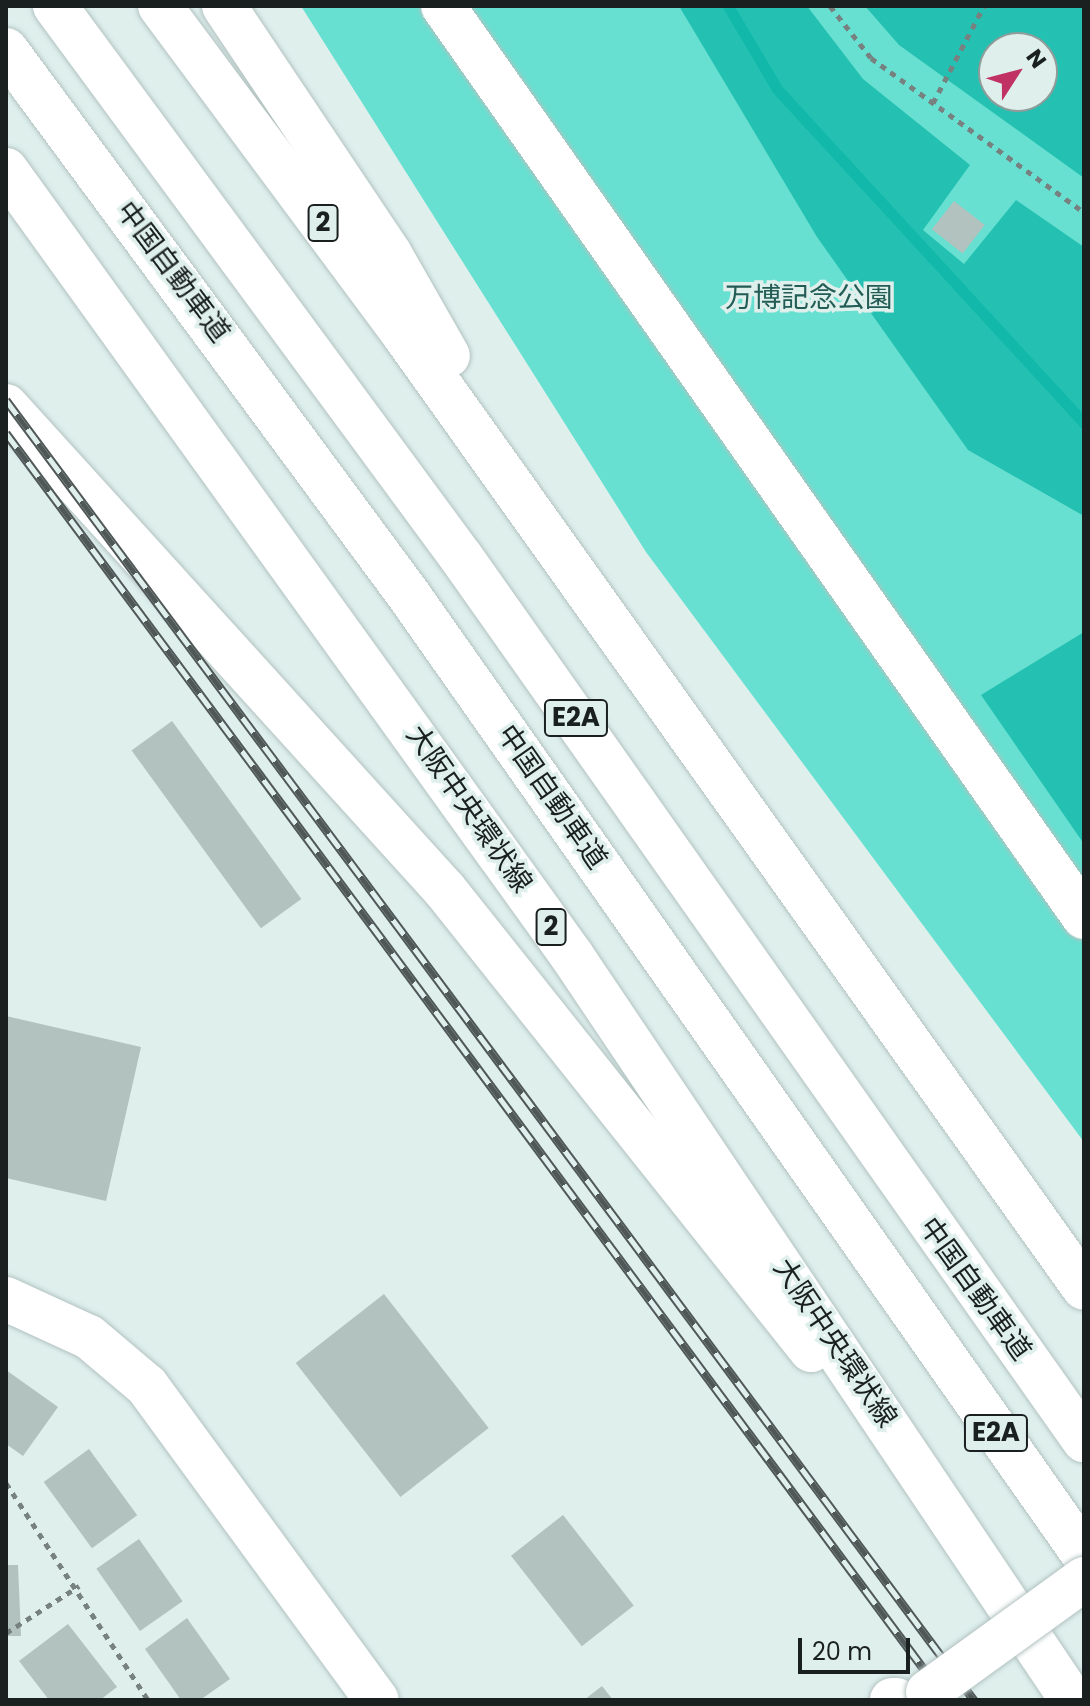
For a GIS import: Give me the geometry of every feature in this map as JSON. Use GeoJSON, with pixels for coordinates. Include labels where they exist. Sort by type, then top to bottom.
{"type":"FeatureCollection","features":[{"type":"Feature","properties":{"kind":"main road","name":"中国自動車道"},"geometry":{"type":"LineString","coordinates":[[55,6],[461,557],[951,1256],[1084,1440]]}},
{"type":"Feature","properties":{"kind":"main road","name":"2"},"geometry":{"type":"LineString","coordinates":[[160,6],[1084,1288]]}},
{"type":"Feature","properties":{"kind":"main road"},"geometry":{"type":"LineString","coordinates":[[224,6],[417,298],[454,369],[479,445]]}},
{"type":"Feature","properties":{"kind":"main road"},"geometry":{"type":"LineString","coordinates":[[443,6],[1084,917]]}},
{"type":"Feature","properties":{"kind":"main road","name":"中国自動車道"},"geometry":{"type":"LineString","coordinates":[[6,50],[408,594],[909,1311],[1084,1555]]}},
{"type":"Feature","properties":{"kind":"main road","name":"大阪中央環状線"},"geometry":{"type":"LineString","coordinates":[[6,170],[435,760],[921,1469],[1072,1700]]}},
{"type":"Feature","properties":{"kind":"main road"},"geometry":{"type":"LineString","coordinates":[[6,406],[445,890],[731,1255],[921,1469]]}},
{"type":"Feature","properties":{"kind":"main road"},"geometry":{"type":"LineString","coordinates":[[951,1256],[1084,1409]]}},
{"type":"Feature","properties":{"kind":"main road"},"geometry":{"type":"LineString","coordinates":[[6,1299],[89,1337],[147,1386],[377,1700]]}},
{"type":"Feature","properties":{"kind":"main road"},"geometry":{"type":"LineString","coordinates":[[909,1311],[1084,1592]]}},
{"type":"Feature","properties":{"kind":"main road"},"geometry":{"type":"LineString","coordinates":[[918,1700],[1084,1579]]}},
{"type":"Feature","properties":{"kind":"path"},"geometry":{"type":"LineString","coordinates":[[830,6],[871,58],[1084,212]]}},
{"type":"Feature","properties":{"kind":"path"},"geometry":{"type":"LineString","coordinates":[[933,103],[984,6]]}},
{"type":"Feature","properties":{"kind":"path"},"geometry":{"type":"LineString","coordinates":[[6,1483],[79,1586],[148,1700]]}},
{"type":"Feature","properties":{"kind":"path"},"geometry":{"type":"LineString","coordinates":[[6,1633],[79,1586]]}},
{"type":"Feature","properties":{"kind":"green space","name":"万博記念公園"},"geometry":{"type":"Polygon","coordinates":[[[301,6],[1084,6],[1084,1142],[646,552],[301,6]]]}},
{"type":"Feature","properties":{"kind":"green space"},"geometry":{"type":"Polygon","coordinates":[[[679,6],[807,6],[863,79],[970,165],[923,230],[964,264],[1016,200],[1084,247],[1084,516],[968,450],[817,237],[679,6]]]}},
{"type":"Feature","properties":{"kind":"green space"},"geometry":{"type":"Polygon","coordinates":[[[865,6],[1084,6],[1084,178],[992,112],[1058,112],[1058,32],[978,32],[978,102],[899,45],[865,6]]]}},
{"type":"Feature","properties":{"kind":"green space"},"geometry":{"type":"Polygon","coordinates":[[[1084,632],[1084,844],[981,695],[1084,632]]]}},
{"type":"Feature","properties":{"kind":"building"},"geometry":{"type":"Polygon","coordinates":[[[954,201],[985,225],[963,253],[932,229],[954,201]]]}},
{"type":"Feature","properties":{"kind":"building"},"geometry":{"type":"Polygon","coordinates":[[[172,721],[301,899],[261,928],[132,750],[172,721]]]}},
{"type":"Feature","properties":{"kind":"building"},"geometry":{"type":"Polygon","coordinates":[[[6,1016],[141,1047],[106,1201],[6,1178],[6,1016]]]}},
{"type":"Feature","properties":{"kind":"building"},"geometry":{"type":"Polygon","coordinates":[[[384,1294],[489,1428],[400,1497],[296,1363],[384,1294]]]}},
{"type":"Feature","properties":{"kind":"building"},"geometry":{"type":"Polygon","coordinates":[[[6,1370],[58,1407],[23,1456],[6,1444],[6,1370]]]}},
{"type":"Feature","properties":{"kind":"building"},"geometry":{"type":"Polygon","coordinates":[[[89,1449],[137,1515],[92,1548],[44,1482],[89,1449]]]}},
{"type":"Feature","properties":{"kind":"building"},"geometry":{"type":"Polygon","coordinates":[[[563,1515],[634,1606],[582,1646],[511,1556],[563,1515]]]}},
{"type":"Feature","properties":{"kind":"building"},"geometry":{"type":"Polygon","coordinates":[[[139,1539],[183,1601],[140,1631],[96,1569],[139,1539]]]}},
{"type":"Feature","properties":{"kind":"building"},"geometry":{"type":"Polygon","coordinates":[[[6,1565],[18,1565],[21,1636],[6,1636],[6,1565]]]}},
{"type":"Feature","properties":{"kind":"building"},"geometry":{"type":"Polygon","coordinates":[[[187,1618],[230,1679],[200,1700],[181,1700],[145,1649],[187,1618]]]}},
{"type":"Feature","properties":{"kind":"building"},"geometry":{"type":"Polygon","coordinates":[[[68,1624],[117,1687],[100,1700],[49,1700],[19,1661],[68,1624]]]}},
{"type":"Feature","properties":{"kind":"building"},"geometry":{"type":"Polygon","coordinates":[[[602,1686],[613,1700],[584,1700],[602,1686]]]}},
{"type":"Feature","properties":{"kind":"waterway"},"geometry":{"type":"LineString","coordinates":[[728,6],[777,89],[1084,423]]}},
{"type":"Feature","properties":{"kind":"railway"},"geometry":{"type":"LineString","coordinates":[[6,400],[974,1700]]}},
{"type":"Feature","properties":{"kind":"railway"},"geometry":{"type":"LineString","coordinates":[[6,433],[947,1700]]}}]}
